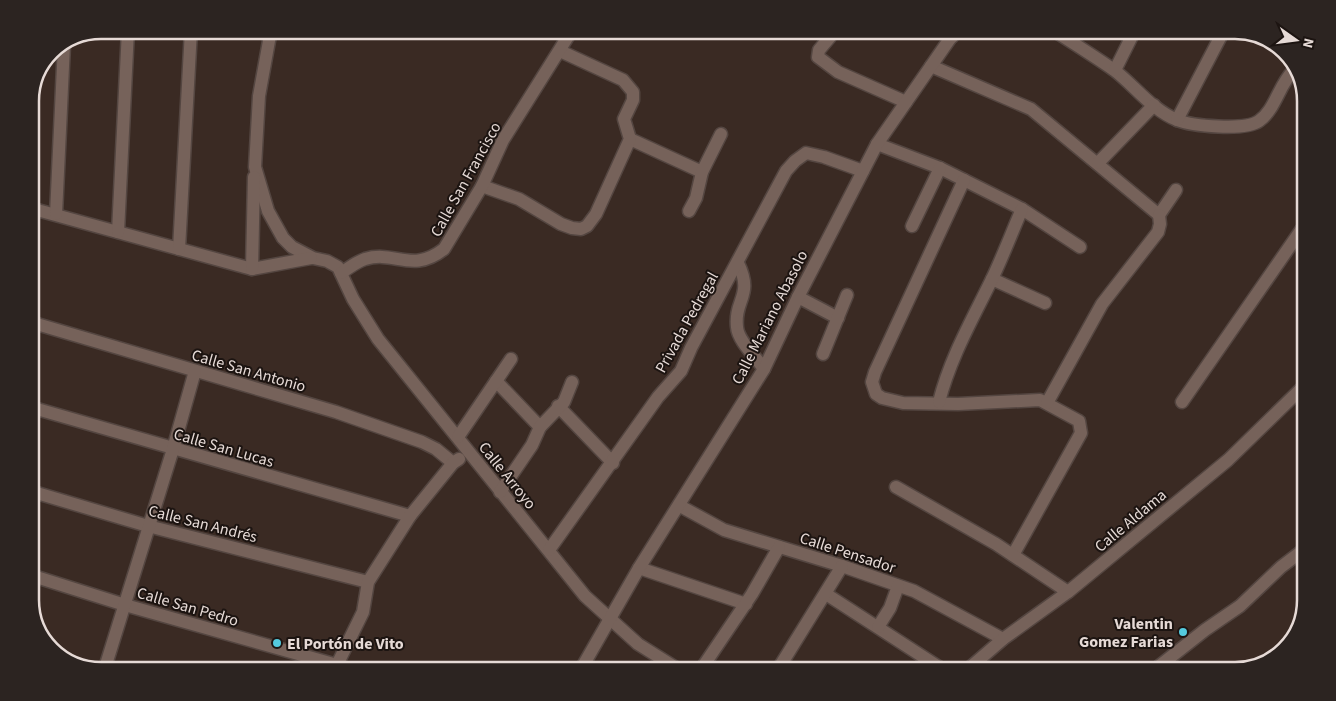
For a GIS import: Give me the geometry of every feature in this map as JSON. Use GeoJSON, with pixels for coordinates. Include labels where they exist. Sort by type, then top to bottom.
{"type":"FeatureCollection","features":[{"type":"Feature","properties":{"kind":"street"},"geometry":{"type":"LineString","coordinates":[[118,232],[128,39]]}},
{"type":"Feature","properties":{"kind":"street"},"geometry":{"type":"LineString","coordinates":[[179,249],[191,39]]}},
{"type":"Feature","properties":{"kind":"street"},"geometry":{"type":"LineString","coordinates":[[252,269],[259,96],[269,39]]}},
{"type":"Feature","properties":{"kind":"street","name":"Calle San Francisco"},"geometry":{"type":"LineString","coordinates":[[341,273],[366,259],[381,258],[414,262],[435,257],[451,241],[482,186],[503,140],[567,39]]}},
{"type":"Feature","properties":{"kind":"street"},"geometry":{"type":"LineString","coordinates":[[828,39],[819,50],[818,57],[838,72],[906,102]]}},
{"type":"Feature","properties":{"kind":"street","name":"Calle Mariano Abasolo"},"geometry":{"type":"LineString","coordinates":[[585,662],[639,568],[680,506],[764,369],[798,297],[877,144],[950,39]]}},
{"type":"Feature","properties":{"kind":"street"},"geometry":{"type":"LineString","coordinates":[[1067,39],[1114,70],[1154,105],[1177,120],[1229,127],[1248,126],[1259,122],[1291,74]]}},
{"type":"Feature","properties":{"kind":"street"},"geometry":{"type":"LineString","coordinates":[[1114,70],[1130,39]]}},
{"type":"Feature","properties":{"kind":"street"},"geometry":{"type":"LineString","coordinates":[[1177,120],[1219,39]]}},
{"type":"Feature","properties":{"kind":"street"},"geometry":{"type":"LineString","coordinates":[[56,214],[64,51]]}},
{"type":"Feature","properties":{"kind":"street"},"geometry":{"type":"LineString","coordinates":[[482,186],[519,199],[560,224],[581,229],[591,222],[596,214],[630,140],[624,119],[633,100],[629,86],[616,77],[560,51]]}},
{"type":"Feature","properties":{"kind":"street"},"geometry":{"type":"LineString","coordinates":[[931,66],[1031,109],[1159,215]]}},
{"type":"Feature","properties":{"kind":"street"},"geometry":{"type":"LineString","coordinates":[[1098,163],[1154,105]]}},
{"type":"Feature","properties":{"kind":"street"},"geometry":{"type":"LineString","coordinates":[[689,211],[696,198],[702,172],[721,134]]}},
{"type":"Feature","properties":{"kind":"street"},"geometry":{"type":"LineString","coordinates":[[630,140],[702,172]]}},
{"type":"Feature","properties":{"kind":"street"},"geometry":{"type":"LineString","coordinates":[[877,144],[940,168],[1022,209],[1080,247]]}},
{"type":"Feature","properties":{"kind":"street","name":"Privada Pedregal"},"geometry":{"type":"LineString","coordinates":[[549,550],[614,463],[658,397],[681,371],[691,348],[786,171],[806,153],[824,157],[863,172]]}},
{"type":"Feature","properties":{"kind":"street"},"geometry":{"type":"LineString","coordinates":[[255,167],[268,211],[275,226],[292,247],[313,258],[333,264],[341,273]]}},
{"type":"Feature","properties":{"kind":"street"},"geometry":{"type":"LineString","coordinates":[[912,226],[940,168]]}},
{"type":"Feature","properties":{"kind":"street"},"geometry":{"type":"LineString","coordinates":[[964,180],[872,382],[876,394],[882,398],[903,403],[939,402],[958,404],[1032,400],[1047,403],[1079,421],[1081,433],[1013,555]]}},
{"type":"Feature","properties":{"kind":"street"},"geometry":{"type":"LineString","coordinates":[[1047,403],[1102,304],[1160,228],[1159,215],[1176,190]]}},
{"type":"Feature","properties":{"kind":"street"},"geometry":{"type":"LineString","coordinates":[[939,402],[945,379],[966,328],[992,279],[1022,209]]}},
{"type":"Feature","properties":{"kind":"street"},"geometry":{"type":"LineString","coordinates":[[39,210],[252,269],[313,258]]}},
{"type":"Feature","properties":{"kind":"street"},"geometry":{"type":"LineString","coordinates":[[1182,402],[1297,236]]}},
{"type":"Feature","properties":{"kind":"street"},"geometry":{"type":"LineString","coordinates":[[738,263],[746,282],[746,290],[740,306],[737,326],[739,335],[764,369]]}},
{"type":"Feature","properties":{"kind":"street","name":"Calle Arroyo"},"geometry":{"type":"LineString","coordinates":[[341,273],[353,299],[378,340],[585,596],[638,644],[667,662]]}},
{"type":"Feature","properties":{"kind":"street"},"geometry":{"type":"LineString","coordinates":[[992,279],[1045,303]]}},
{"type":"Feature","properties":{"kind":"street"},"geometry":{"type":"LineString","coordinates":[[823,354],[847,295]]}},
{"type":"Feature","properties":{"kind":"street"},"geometry":{"type":"LineString","coordinates":[[798,297],[838,318]]}},
{"type":"Feature","properties":{"kind":"street","name":"Calle San Antonio"},"geometry":{"type":"LineString","coordinates":[[39,325],[336,412],[406,436],[436,449],[453,463]]}},
{"type":"Feature","properties":{"kind":"street"},"geometry":{"type":"LineString","coordinates":[[458,437],[511,359]]}},
{"type":"Feature","properties":{"kind":"street"},"geometry":{"type":"LineString","coordinates":[[107,662],[148,526],[174,449],[196,371]]}},
{"type":"Feature","properties":{"kind":"street"},"geometry":{"type":"LineString","coordinates":[[496,382],[540,427]]}},
{"type":"Feature","properties":{"kind":"street"},"geometry":{"type":"LineString","coordinates":[[500,492],[532,445],[540,427],[558,406],[564,402],[572,382]]}},
{"type":"Feature","properties":{"kind":"street","name":"Calle Aldama"},"geometry":{"type":"LineString","coordinates":[[976,662],[1003,639],[1068,592],[1228,460],[1297,393]]}},
{"type":"Feature","properties":{"kind":"street"},"geometry":{"type":"LineString","coordinates":[[558,406],[614,463]]}},
{"type":"Feature","properties":{"kind":"street","name":"Calle San Lucas"},"geometry":{"type":"LineString","coordinates":[[39,409],[410,516]]}},
{"type":"Feature","properties":{"kind":"street"},"geometry":{"type":"LineString","coordinates":[[338,662],[363,612],[368,582],[410,516],[453,463],[468,453]]}},
{"type":"Feature","properties":{"kind":"street"},"geometry":{"type":"LineString","coordinates":[[896,487],[1013,555],[1068,592]]}},
{"type":"Feature","properties":{"kind":"street","name":"Calle San Andrés"},"geometry":{"type":"LineString","coordinates":[[39,494],[148,526],[368,582]]}},
{"type":"Feature","properties":{"kind":"street","name":"Calle Pensador"},"geometry":{"type":"LineString","coordinates":[[680,506],[724,530],[842,566],[926,596],[1003,639]]}},
{"type":"Feature","properties":{"kind":"street"},"geometry":{"type":"LineString","coordinates":[[706,662],[746,604],[779,547]]}},
{"type":"Feature","properties":{"kind":"street"},"geometry":{"type":"LineString","coordinates":[[1165,662],[1240,606],[1281,566],[1297,554]]}},
{"type":"Feature","properties":{"kind":"street"},"geometry":{"type":"LineString","coordinates":[[785,662],[842,566]]}},
{"type":"Feature","properties":{"kind":"street"},"geometry":{"type":"LineString","coordinates":[[639,568],[746,604]]}},
{"type":"Feature","properties":{"kind":"street","name":"Calle San Pedro"},"geometry":{"type":"LineString","coordinates":[[39,578],[315,662]]}},
{"type":"Feature","properties":{"kind":"street"},"geometry":{"type":"LineString","coordinates":[[878,627],[890,608],[898,586]]}},
{"type":"Feature","properties":{"kind":"street"},"geometry":{"type":"LineString","coordinates":[[826,594],[931,662]]}},
{"type":"Feature","properties":{"kind":"place","name":"Valentin Gomez Farias"},"geometry":{"type":"Point","coordinates":[1183,632]}},
{"type":"Feature","properties":{"kind":"place","name":"El Portón de Vito"},"geometry":{"type":"Point","coordinates":[277,643]}}]}
